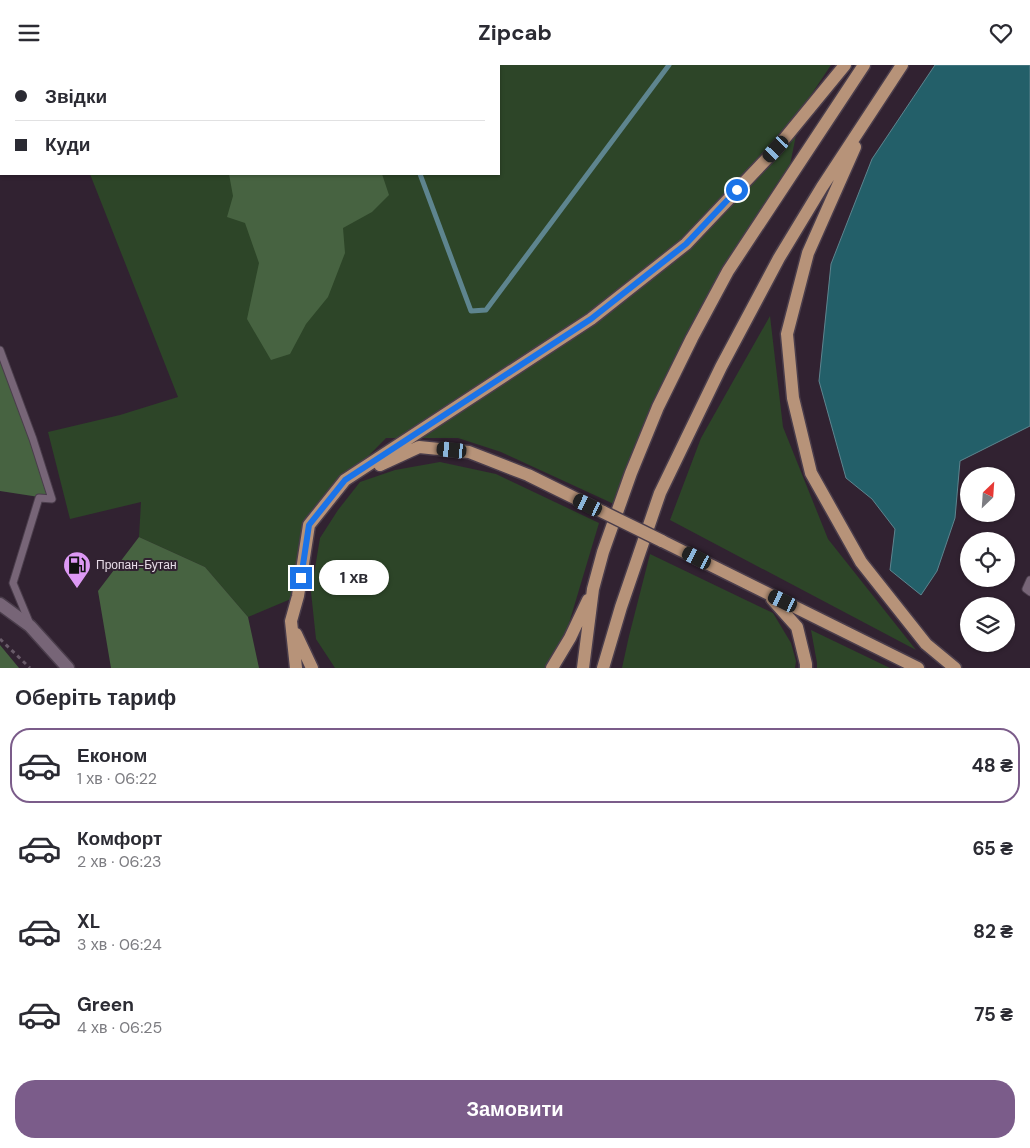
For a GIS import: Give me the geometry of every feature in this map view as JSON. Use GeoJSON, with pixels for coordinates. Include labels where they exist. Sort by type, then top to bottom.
{"type":"FeatureCollection","features":[{"type":"Feature","properties":{"kind":"main road"},"geometry":{"type":"LineString","coordinates":[[296,668],[291,621],[298,596],[309,525],[345,480],[591,319],[686,244],[776,149],[845,65]]}},
{"type":"Feature","properties":{"kind":"main road"},"geometry":{"type":"LineString","coordinates":[[583,668],[594,589],[603,552],[630,473],[658,407],[728,271],[864,65]]}},
{"type":"Feature","properties":{"kind":"main road"},"geometry":{"type":"LineString","coordinates":[[603,668],[660,493],[717,375],[779,258],[822,187],[902,65]]}},
{"type":"Feature","properties":{"kind":"main road"},"geometry":{"type":"LineString","coordinates":[[870,114],[808,253],[787,334],[794,399],[811,473],[861,562],[926,644],[955,668]]}},
{"type":"Feature","properties":{"kind":"main road"},"geometry":{"type":"LineString","coordinates":[[345,480],[419,447],[469,452],[528,475],[918,668]]}},
{"type":"Feature","properties":{"kind":"main road"},"geometry":{"type":"LineString","coordinates":[[552,668],[570,638],[594,589]]}},
{"type":"Feature","properties":{"kind":"main road"},"geometry":{"type":"LineString","coordinates":[[766,593],[797,627],[806,668]]}},
{"type":"Feature","properties":{"kind":"main road"},"geometry":{"type":"LineString","coordinates":[[291,621],[312,668]]}},
{"type":"Feature","properties":{"kind":"main road"},"geometry":{"type":"LineString","coordinates":[[610,668],[612,641]]}},
{"type":"Feature","properties":{"kind":"street"},"geometry":{"type":"LineString","coordinates":[[0,604],[30,626],[68,668]]}},
{"type":"Feature","properties":{"kind":"lane"},"geometry":{"type":"LineString","coordinates":[[0,349],[33,439],[52,499],[39,499],[13,583],[30,626]]}},
{"type":"Feature","properties":{"kind":"lane"},"geometry":{"type":"LineString","coordinates":[[1030,580],[1026,589],[1030,592]]}},
{"type":"Feature","properties":{"kind":"path"},"geometry":{"type":"LineString","coordinates":[[0,639],[30,668]]}},
{"type":"Feature","properties":{"kind":"green space"},"geometry":{"type":"Polygon","coordinates":[[[500,65],[831,65],[801,110],[789,170],[776,185],[716,285],[616,505],[501,452],[458,438],[386,438],[345,480],[309,525],[298,596],[248,617],[205,567],[139,537],[141,502],[70,519],[48,432],[120,415],[178,397],[90,175],[500,175],[500,65]]]}},
{"type":"Feature","properties":{"kind":"green space"},"geometry":{"type":"Polygon","coordinates":[[[229,175],[382,175],[389,195],[372,212],[343,228],[345,253],[328,297],[306,324],[290,354],[271,360],[247,319],[259,263],[245,223],[227,217],[233,196],[229,175]]]}},
{"type":"Feature","properties":{"kind":"green space"},"geometry":{"type":"Polygon","coordinates":[[[770,316],[783,427],[828,539],[916,650],[670,520],[701,438],[770,316]]]}},
{"type":"Feature","properties":{"kind":"green space"},"geometry":{"type":"Polygon","coordinates":[[[0,348],[52,499],[0,491],[0,348]]]}},
{"type":"Feature","properties":{"kind":"green space"},"geometry":{"type":"Polygon","coordinates":[[[440,462],[496,474],[599,523],[561,650],[550,668],[335,668],[316,639],[311,592],[320,538],[338,510],[360,482],[395,470],[440,462]]]}},
{"type":"Feature","properties":{"kind":"green space"},"geometry":{"type":"Polygon","coordinates":[[[139,537],[205,567],[248,617],[259,668],[111,668],[98,591],[139,537]]]}},
{"type":"Feature","properties":{"kind":"green space"},"geometry":{"type":"Polygon","coordinates":[[[650,554],[773,613],[791,643],[796,661],[795,668],[622,668],[650,554]]]}},
{"type":"Feature","properties":{"kind":"green space"},"geometry":{"type":"Polygon","coordinates":[[[811,630],[890,668],[817,668],[811,630]]]}},
{"type":"Feature","properties":{"kind":"green space"},"geometry":{"type":"Polygon","coordinates":[[[0,645],[19,668],[0,668],[0,645]]]}},
{"type":"Feature","properties":{"kind":"water"},"geometry":{"type":"Polygon","coordinates":[[[935,65],[1030,65],[1030,426],[960,461],[955,518],[937,571],[921,595],[890,570],[895,529],[872,499],[846,478],[819,381],[831,264],[872,159],[935,65]]]}},
{"type":"Feature","properties":{"kind":"waterway"},"geometry":{"type":"LineString","coordinates":[[420,175],[471,311],[486,310],[669,65]]}},
{"type":"Feature","properties":{"kind":"place","name":"Пропан-Бутан"},"geometry":{"type":"Point","coordinates":[77,589]}},
{"type":"Feature","properties":{"kind":"route"},"geometry":{"type":"LineString","coordinates":[[301,578],[309,525],[345,480],[591,319],[686,244],[737,190]]}}]}
